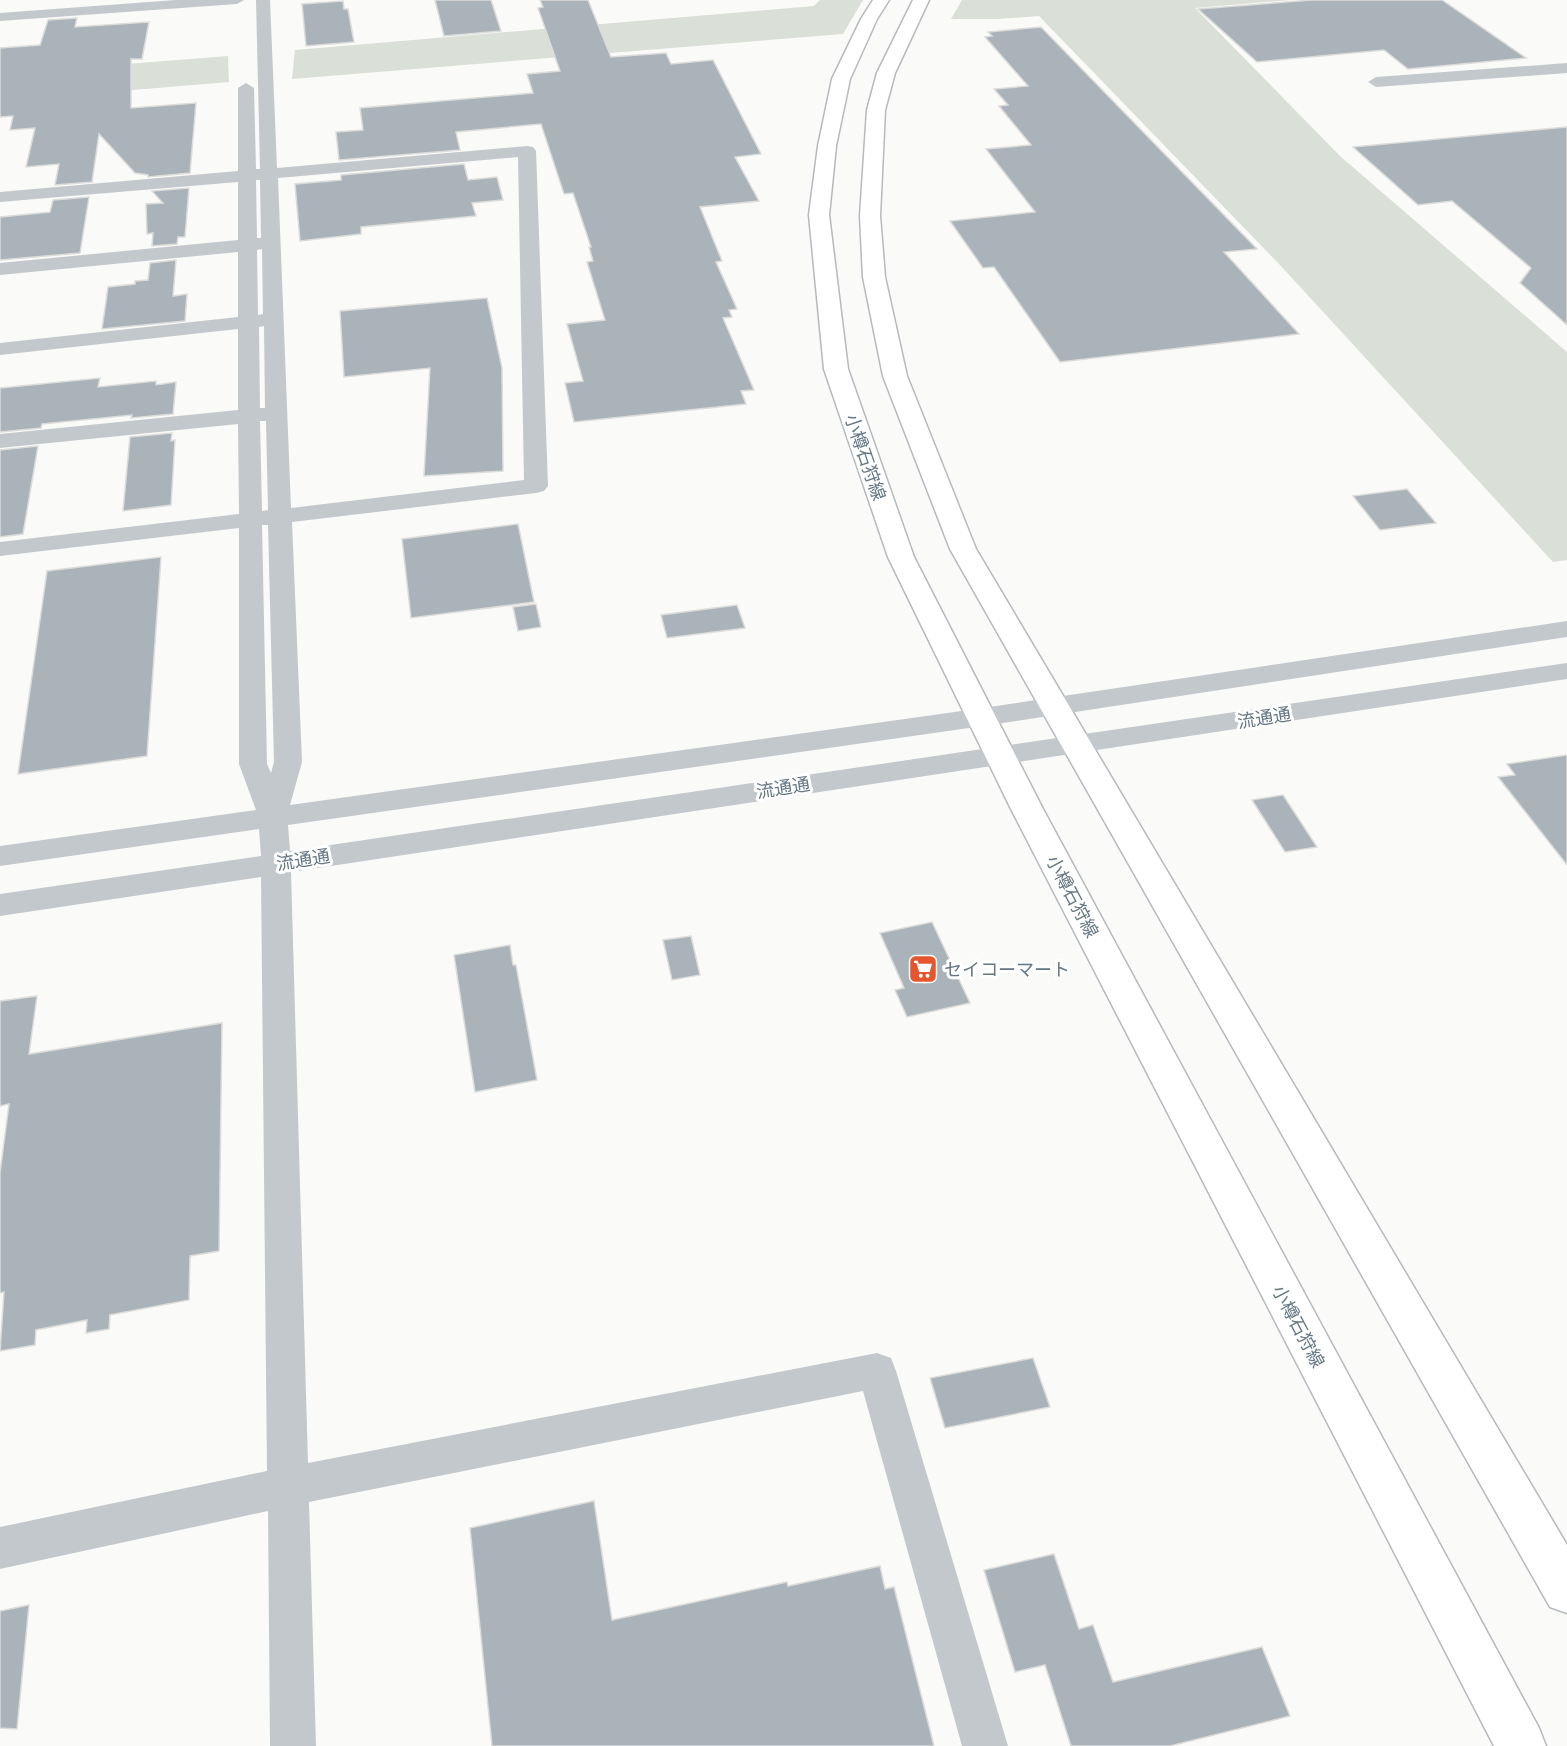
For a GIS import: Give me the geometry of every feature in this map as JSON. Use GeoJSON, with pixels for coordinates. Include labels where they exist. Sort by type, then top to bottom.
{"type":"FeatureCollection","features":[{"type":"Feature","properties":{"kind":"main road","name":"小樽石狩線"},"geometry":{"type":"LineString","coordinates":[[881,0],[869,19],[841,79],[824,169],[819,215],[836,369],[901,556],[1027,809],[1521,1746]]}},
{"type":"Feature","properties":{"kind":"main road"},"geometry":{"type":"LineString","coordinates":[[921,0],[886,73],[876,110],[870,216],[874,277],[895,376],[963,549],[1052,706],[1567,1590]]}},
{"type":"Feature","properties":{"kind":"street"},"geometry":{"type":"LineString","coordinates":[[0,17],[247,3],[268,173],[277,413],[288,762],[273,816]]}},
{"type":"Feature","properties":{"kind":"street"},"geometry":{"type":"LineString","coordinates":[[1376,82],[1567,65]]}},
{"type":"Feature","properties":{"kind":"street"},"geometry":{"type":"LineString","coordinates":[[245,70],[253,764],[273,816],[276,863],[293,1746]]}},
{"type":"Feature","properties":{"kind":"street"},"geometry":{"type":"LineString","coordinates":[[0,198],[527,151],[536,486],[0,549]]}},
{"type":"Feature","properties":{"kind":"street"},"geometry":{"type":"LineString","coordinates":[[0,269],[271,243]]}},
{"type":"Feature","properties":{"kind":"street"},"geometry":{"type":"LineString","coordinates":[[0,349],[273,320]]}},
{"type":"Feature","properties":{"kind":"street"},"geometry":{"type":"LineString","coordinates":[[0,441],[277,413]]}},
{"type":"Feature","properties":{"kind":"street"},"geometry":{"type":"LineString","coordinates":[[0,856],[983,717],[1567,629]]}},
{"type":"Feature","properties":{"kind":"street","name":"流通通"},"geometry":{"type":"LineString","coordinates":[[0,905],[1567,671]]}},
{"type":"Feature","properties":{"kind":"street"},"geometry":{"type":"LineString","coordinates":[[0,1548],[287,1487],[877,1371],[985,1746]]}},
{"type":"Feature","properties":{"kind":"shaded area"},"geometry":{"type":"Polygon","coordinates":[[[820,0],[863,0],[843,34],[292,79],[295,50],[814,6],[820,0]]]}},
{"type":"Feature","properties":{"kind":"shaded area"},"geometry":{"type":"Polygon","coordinates":[[[962,0],[1291,0],[1195,8],[1340,156],[1567,352],[1567,560],[1553,562],[1280,265],[1039,16],[951,19],[962,0]]]}},
{"type":"Feature","properties":{"kind":"shaded area"},"geometry":{"type":"Polygon","coordinates":[[[228,56],[229,82],[0,101],[0,74],[228,56]]]}},
{"type":"Feature","properties":{"kind":"building"},"geometry":{"type":"Polygon","coordinates":[[[435,0],[491,0],[501,31],[444,36],[435,0]]]}},
{"type":"Feature","properties":{"kind":"building"},"geometry":{"type":"Polygon","coordinates":[[[540,0],[588,0],[611,57],[666,53],[671,64],[713,60],[761,154],[735,157],[759,201],[700,207],[722,261],[716,262],[737,309],[729,310],[732,317],[723,318],[754,390],[741,391],[746,404],[574,422],[565,383],[583,381],[567,324],[605,320],[587,262],[593,261],[589,247],[591,247],[573,193],[564,194],[541,124],[456,132],[460,150],[339,160],[336,132],[363,130],[360,108],[533,93],[527,74],[560,71],[538,8],[543,7],[540,0]]]}},
{"type":"Feature","properties":{"kind":"building"},"geometry":{"type":"Polygon","coordinates":[[[1312,0],[1442,0],[1526,58],[1408,69],[1384,50],[1257,62],[1198,9],[1312,0]]]}},
{"type":"Feature","properties":{"kind":"building"},"geometry":{"type":"Polygon","coordinates":[[[343,1],[344,9],[348,9],[354,42],[306,46],[302,4],[343,1]]]}},
{"type":"Feature","properties":{"kind":"building"},"geometry":{"type":"Polygon","coordinates":[[[77,18],[75,27],[149,22],[142,59],[131,59],[131,108],[196,103],[190,173],[148,177],[148,175],[135,173],[99,134],[92,182],[55,185],[59,164],[26,167],[35,128],[10,130],[13,116],[0,117],[0,48],[40,45],[48,20],[77,18]]]}},
{"type":"Feature","properties":{"kind":"building"},"geometry":{"type":"Polygon","coordinates":[[[1041,27],[1257,249],[1224,252],[1299,334],[1060,362],[994,267],[983,268],[950,221],[1035,212],[986,149],[1031,145],[999,106],[1008,105],[994,89],[1028,86],[985,37],[992,36],[988,32],[1041,27]]]}},
{"type":"Feature","properties":{"kind":"building"},"geometry":{"type":"Polygon","coordinates":[[[1567,127],[1567,325],[1520,283],[1531,268],[1452,201],[1418,205],[1353,147],[1567,127]]]}},
{"type":"Feature","properties":{"kind":"building"},"geometry":{"type":"Polygon","coordinates":[[[464,164],[468,180],[497,177],[503,200],[472,203],[476,216],[361,227],[361,234],[300,241],[295,184],[341,180],[341,175],[464,164]]]}},
{"type":"Feature","properties":{"kind":"building"},"geometry":{"type":"Polygon","coordinates":[[[189,188],[185,237],[178,237],[177,244],[152,246],[153,233],[147,234],[146,204],[163,203],[152,191],[189,188]]]}},
{"type":"Feature","properties":{"kind":"building"},"geometry":{"type":"Polygon","coordinates":[[[89,197],[80,253],[0,260],[0,217],[50,212],[53,200],[89,197]]]}},
{"type":"Feature","properties":{"kind":"building"},"geometry":{"type":"Polygon","coordinates":[[[176,260],[173,296],[187,294],[185,321],[102,329],[108,287],[148,280],[150,263],[176,260]]]}},
{"type":"Feature","properties":{"kind":"building"},"geometry":{"type":"Polygon","coordinates":[[[487,298],[502,368],[503,471],[424,476],[430,368],[344,377],[340,311],[487,298]]]}},
{"type":"Feature","properties":{"kind":"building"},"geometry":{"type":"Polygon","coordinates":[[[100,378],[98,387],[156,381],[156,385],[176,382],[173,414],[131,418],[132,415],[42,424],[41,428],[0,432],[0,388],[100,378]]]}},
{"type":"Feature","properties":{"kind":"building"},"geometry":{"type":"Polygon","coordinates":[[[172,433],[171,441],[175,440],[171,505],[123,511],[130,437],[172,433]]]}},
{"type":"Feature","properties":{"kind":"building"},"geometry":{"type":"Polygon","coordinates":[[[38,446],[23,534],[0,537],[0,450],[38,446]]]}},
{"type":"Feature","properties":{"kind":"building"},"geometry":{"type":"Polygon","coordinates":[[[1407,489],[1436,523],[1380,530],[1353,496],[1407,489]]]}},
{"type":"Feature","properties":{"kind":"building"},"geometry":{"type":"Polygon","coordinates":[[[518,524],[534,602],[411,618],[402,539],[518,524]]]}},
{"type":"Feature","properties":{"kind":"building"},"geometry":{"type":"Polygon","coordinates":[[[161,557],[147,756],[18,774],[47,571],[161,557]]]}},
{"type":"Feature","properties":{"kind":"building"},"geometry":{"type":"Polygon","coordinates":[[[536,604],[541,627],[518,631],[513,607],[536,604]]]}},
{"type":"Feature","properties":{"kind":"building"},"geometry":{"type":"Polygon","coordinates":[[[737,605],[745,628],[667,638],[661,615],[737,605]]]}},
{"type":"Feature","properties":{"kind":"building"},"geometry":{"type":"Polygon","coordinates":[[[1567,755],[1567,865],[1498,777],[1515,775],[1507,764],[1567,755]]]}},
{"type":"Feature","properties":{"kind":"building"},"geometry":{"type":"Polygon","coordinates":[[[1283,795],[1317,847],[1285,852],[1252,800],[1283,795]]]}},
{"type":"Feature","properties":{"kind":"building"},"geometry":{"type":"Polygon","coordinates":[[[932,922],[970,1003],[907,1017],[895,990],[904,988],[880,933],[932,922]]]}},
{"type":"Feature","properties":{"kind":"building"},"geometry":{"type":"Polygon","coordinates":[[[691,936],[700,975],[672,980],[663,940],[691,936]]]}},
{"type":"Feature","properties":{"kind":"building"},"geometry":{"type":"Polygon","coordinates":[[[510,945],[513,965],[516,965],[537,1080],[475,1092],[454,955],[510,945]]]}},
{"type":"Feature","properties":{"kind":"building"},"geometry":{"type":"Polygon","coordinates":[[[37,996],[29,1054],[222,1023],[219,1251],[190,1256],[189,1300],[110,1315],[109,1329],[86,1333],[87,1320],[36,1330],[35,1345],[0,1351],[4,1292],[0,1293],[0,1173],[9,1104],[0,1106],[0,1001],[37,996]]]}},
{"type":"Feature","properties":{"kind":"building"},"geometry":{"type":"Polygon","coordinates":[[[1033,1358],[1050,1407],[945,1428],[930,1378],[1033,1358]]]}},
{"type":"Feature","properties":{"kind":"building"},"geometry":{"type":"Polygon","coordinates":[[[594,1501],[612,1620],[787,1582],[788,1586],[880,1566],[885,1589],[894,1587],[934,1746],[492,1746],[470,1528],[594,1501]]]}},
{"type":"Feature","properties":{"kind":"building"},"geometry":{"type":"Polygon","coordinates":[[[1054,1554],[1079,1629],[1093,1625],[1113,1682],[1262,1647],[1290,1716],[1170,1746],[1071,1746],[1045,1665],[1015,1672],[984,1570],[1054,1554]]]}},
{"type":"Feature","properties":{"kind":"building"},"geometry":{"type":"Polygon","coordinates":[[[29,1605],[17,1729],[0,1728],[0,1611],[29,1605]]]}},
{"type":"Feature","properties":{"kind":"place","name":"セイコーマート"},"geometry":{"type":"Point","coordinates":[923,969]}}]}
